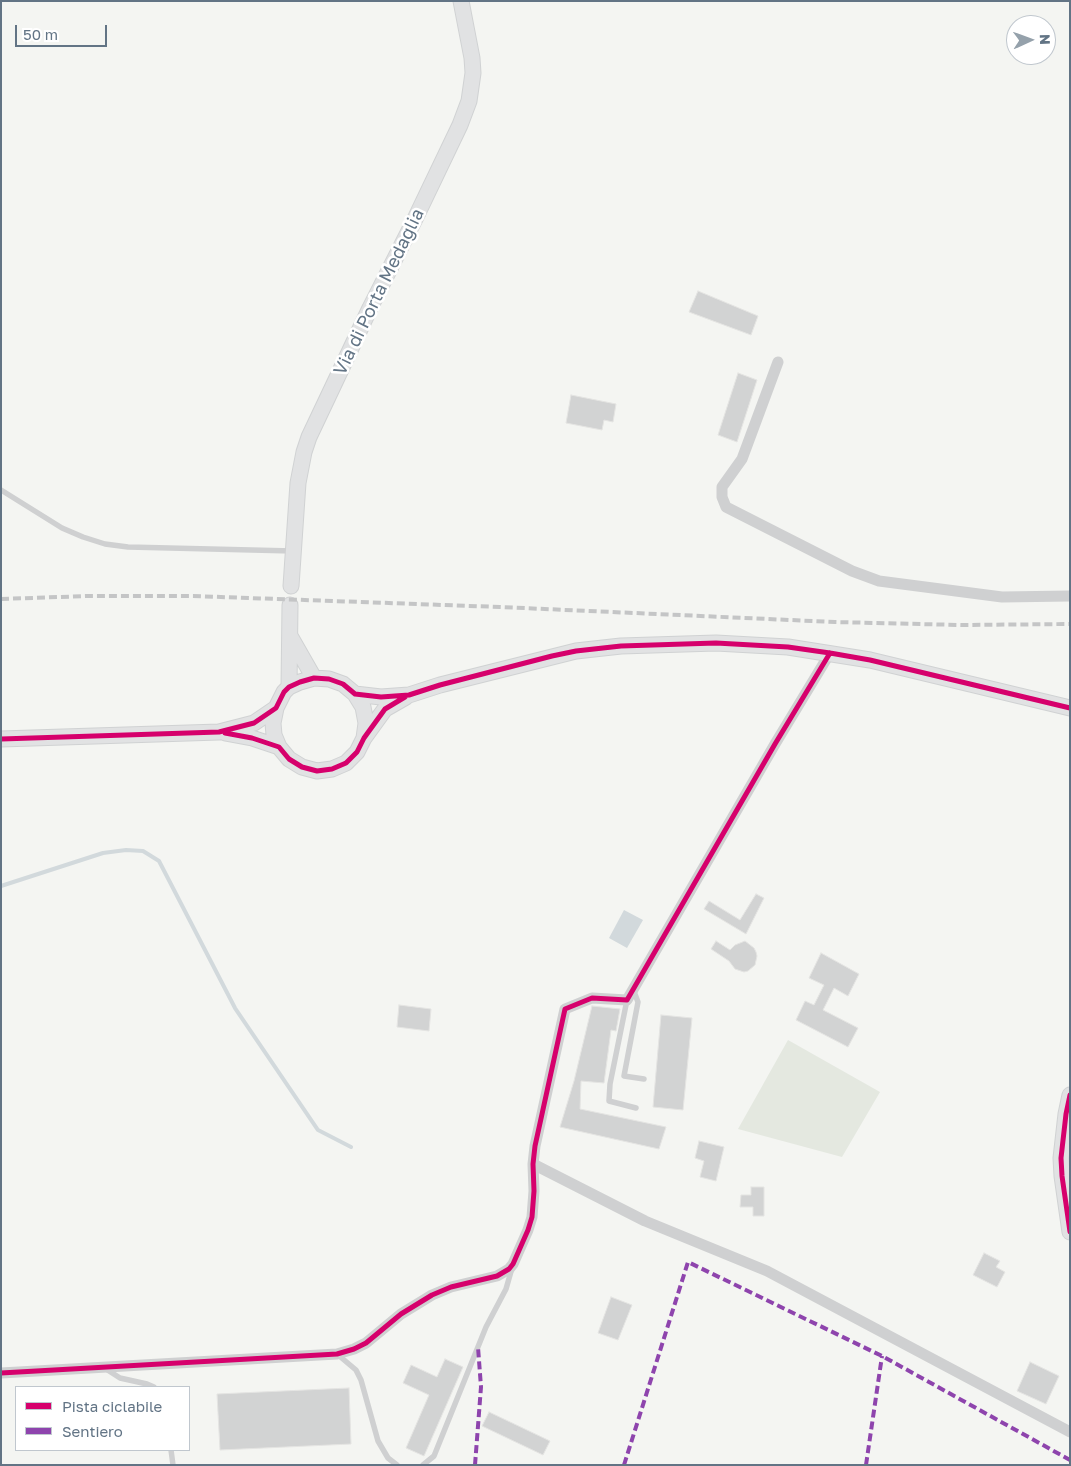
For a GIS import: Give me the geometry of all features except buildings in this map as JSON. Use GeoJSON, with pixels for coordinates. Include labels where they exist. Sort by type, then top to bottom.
{"type":"FeatureCollection","features":[{"type":"Feature","properties":{"kind":"main road","name":"Via di Porta Medaglia"},"geometry":{"type":"LineString","coordinates":[[291,586],[298,483],[304,452],[311,432],[466,112],[473,73],[470,43],[461,1]]}},
{"type":"Feature","properties":{"kind":"main road"},"geometry":{"type":"LineString","coordinates":[[289,687],[290,605]]}},
{"type":"Feature","properties":{"kind":"main road"},"geometry":{"type":"LineString","coordinates":[[289,634],[314,678]]}},
{"type":"Feature","properties":{"kind":"main road"},"geometry":{"type":"LineString","coordinates":[[355,694],[381,698],[409,695],[440,685],[576,651],[621,646],[716,643],[788,648],[870,660],[1070,708]]}},
{"type":"Feature","properties":{"kind":"main road"},"geometry":{"type":"LineString","coordinates":[[364,738],[366,723],[363,708],[355,694],[343,684],[329,679],[314,678],[289,687],[284,692],[276,708],[273,723],[274,735],[279,747],[289,759],[302,767],[317,771],[332,769],[346,763],[357,752],[364,738],[385,709],[409,695]]}},
{"type":"Feature","properties":{"kind":"main road"},"geometry":{"type":"LineString","coordinates":[[1,739],[219,732],[254,724],[276,708]]}},
{"type":"Feature","properties":{"kind":"main road"},"geometry":{"type":"LineString","coordinates":[[219,732],[252,738],[279,747]]}},
{"type":"Feature","properties":{"kind":"main road"},"geometry":{"type":"LineString","coordinates":[[1070,1095],[1063,1131],[1061,1158],[1070,1232]]}},
{"type":"Feature","properties":{"kind":"street"},"geometry":{"type":"LineString","coordinates":[[778,362],[742,459],[722,487],[722,498],[726,506],[852,571],[879,581],[1002,597],[1070,596]]}},
{"type":"Feature","properties":{"kind":"street"},"geometry":{"type":"LineString","coordinates":[[1,1374],[337,1354],[366,1343],[401,1314],[436,1292],[503,1274],[513,1264],[532,1217],[535,1146],[565,1009],[592,998],[627,1000],[774,744],[830,653]]}},
{"type":"Feature","properties":{"kind":"street"},"geometry":{"type":"LineString","coordinates":[[533,1164],[645,1221],[767,1272],[1070,1432]]}},
{"type":"Feature","properties":{"kind":"lane"},"geometry":{"type":"LineString","coordinates":[[1,490],[62,528],[105,544],[128,547],[293,551]]}},
{"type":"Feature","properties":{"kind":"lane"},"geometry":{"type":"LineString","coordinates":[[633,989],[638,1002],[624,1076],[644,1079]]}},
{"type":"Feature","properties":{"kind":"lane"},"geometry":{"type":"LineString","coordinates":[[627,1000],[610,1084],[610,1101],[636,1108]]}},
{"type":"Feature","properties":{"kind":"lane"},"geometry":{"type":"LineString","coordinates":[[423,1465],[434,1456],[484,1334],[506,1289],[513,1264]]}},
{"type":"Feature","properties":{"kind":"lane"},"geometry":{"type":"LineString","coordinates":[[337,1354],[356,1370],[361,1380],[378,1441],[388,1458],[397,1465]]}},
{"type":"Feature","properties":{"kind":"lane"},"geometry":{"type":"LineString","coordinates":[[104,1367],[120,1378],[152,1386]]}},
{"type":"Feature","properties":{"kind":"lane"},"geometry":{"type":"LineString","coordinates":[[172,1451],[174,1465]]}},
{"type":"Feature","properties":{"kind":"shaded area"},"geometry":{"type":"Polygon","coordinates":[[[624,910],[643,920],[627,948],[609,938],[624,910]]]}},
{"type":"Feature","properties":{"kind":"shaded area"},"geometry":{"type":"Polygon","coordinates":[[[788,1040],[880,1092],[842,1157],[738,1129],[788,1040]]]}},
{"type":"Feature","properties":{"kind":"waterway"},"geometry":{"type":"LineString","coordinates":[[1,886],[103,853],[126,850],[143,851],[159,861],[235,1008],[318,1130],[351,1147]]}},
{"type":"Feature","properties":{"kind":"railway"},"geometry":{"type":"LineString","coordinates":[[1,599],[87,596],[193,596],[835,622],[961,625],[1070,624]]}},
{"type":"Feature","properties":{"kind":"marked path"},"geometry":{"type":"LineString","coordinates":[[624,1465],[688,1262],[882,1356],[1070,1460]]}},
{"type":"Feature","properties":{"kind":"marked path"},"geometry":{"type":"LineString","coordinates":[[475,1465],[481,1387],[478,1347]]}},
{"type":"Feature","properties":{"kind":"marked path"},"geometry":{"type":"LineString","coordinates":[[866,1465],[882,1356]]}},
{"type":"Feature","properties":{"kind":"cycle path"},"geometry":{"type":"LineString","coordinates":[[1,739],[219,732],[254,723],[276,708],[284,692],[289,687],[314,678],[329,679],[343,684],[355,694],[381,697],[409,695],[440,685],[576,651],[621,646],[716,643],[788,647],[870,660],[1070,708]]}},
{"type":"Feature","properties":{"kind":"cycle path"},"geometry":{"type":"LineString","coordinates":[[1,1373],[337,1354],[366,1343],[401,1314],[432,1295],[451,1287],[497,1276],[509,1269],[513,1264],[532,1217],[535,1146],[565,1009],[592,998],[627,1000],[775,744],[830,653]]}},
{"type":"Feature","properties":{"kind":"cycle path"},"geometry":{"type":"LineString","coordinates":[[225,733],[252,738],[279,747],[289,759],[302,767],[317,771],[332,769],[346,763],[357,752],[364,738],[385,709],[405,697]]}},
{"type":"Feature","properties":{"kind":"cycle path"},"geometry":{"type":"LineString","coordinates":[[1070,1095],[1061,1158],[1070,1232]]}}]}
